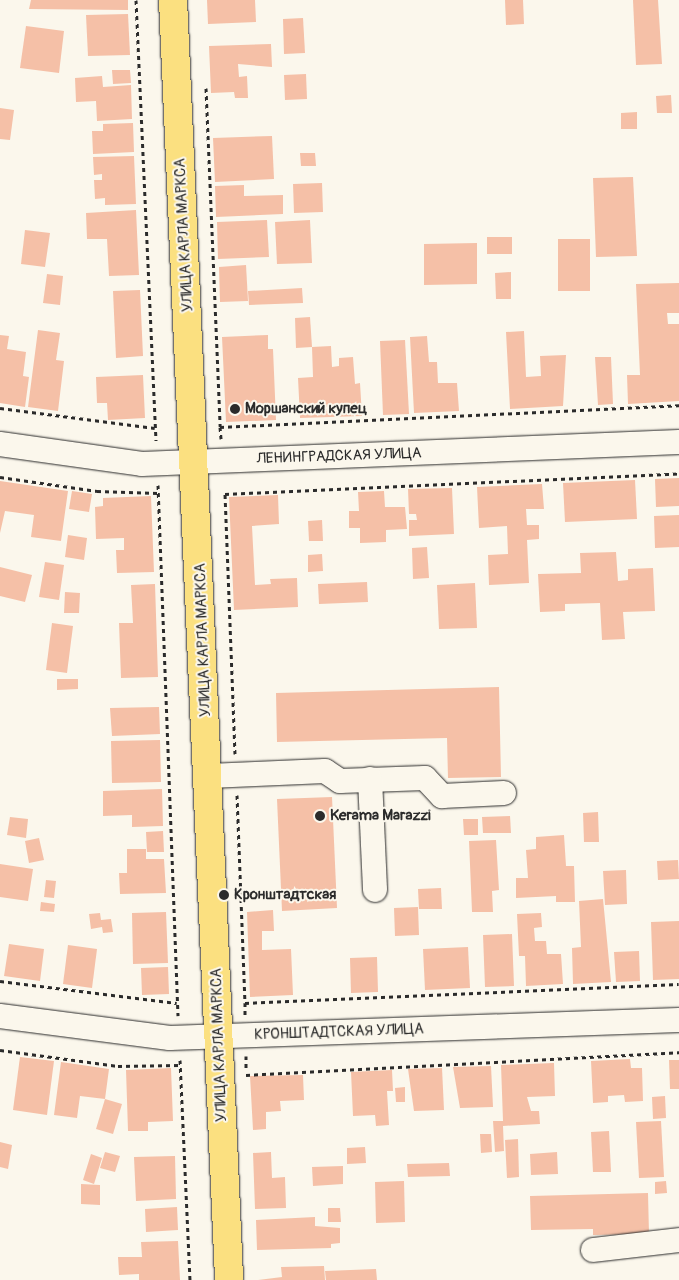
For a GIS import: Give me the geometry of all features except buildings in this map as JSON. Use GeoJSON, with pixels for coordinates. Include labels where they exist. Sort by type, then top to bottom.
{"type":"FeatureCollection","features":[{"type":"Feature","properties":{"kind":"main road","name":"УЛИЦА КАРЛА МАРКСА"},"geometry":{"type":"LineString","coordinates":[[172,0],[196,462],[229,1280]]}},
{"type":"Feature","properties":{"kind":"street","name":"ЛЕНИНГРАДСКАЯ УЛИЦА"},"geometry":{"type":"LineString","coordinates":[[0,444],[157,463],[679,442]]}},
{"type":"Feature","properties":{"kind":"street"},"geometry":{"type":"LineString","coordinates":[[209,776],[325,771],[340,781],[425,778],[442,796],[504,793]]}},
{"type":"Feature","properties":{"kind":"street"},"geometry":{"type":"LineString","coordinates":[[370,779],[375,890]]}},
{"type":"Feature","properties":{"kind":"street","name":"КРОНШТАДТСКАЯ УЛИЦА"},"geometry":{"type":"LineString","coordinates":[[0,1016],[179,1037],[679,1020]]}},
{"type":"Feature","properties":{"kind":"street"},"geometry":{"type":"LineString","coordinates":[[593,1250],[679,1240]]}},
{"type":"Feature","properties":{"kind":"path"},"geometry":{"type":"LineString","coordinates":[[136,0],[156,428],[177,1003],[190,1280]]}},
{"type":"Feature","properties":{"kind":"path"},"geometry":{"type":"LineString","coordinates":[[206,88],[220,427],[679,405]]}},
{"type":"Feature","properties":{"kind":"path"},"geometry":{"type":"LineString","coordinates":[[0,408],[156,428]]}},
{"type":"Feature","properties":{"kind":"path"},"geometry":{"type":"LineString","coordinates":[[679,473],[224,494],[245,1003],[679,984]]}},
{"type":"Feature","properties":{"kind":"path"},"geometry":{"type":"LineString","coordinates":[[0,477],[97,491],[158,493]]}},
{"type":"Feature","properties":{"kind":"path"},"geometry":{"type":"LineString","coordinates":[[0,981],[177,1003]]}},
{"type":"Feature","properties":{"kind":"path"},"geometry":{"type":"LineString","coordinates":[[0,1050],[118,1066],[180,1065]]}},
{"type":"Feature","properties":{"kind":"path"},"geometry":{"type":"LineString","coordinates":[[246,1082],[246,1072],[679,1052]]}},
{"type":"Feature","properties":{"kind":"place","name":"Моршанский купец"},"geometry":{"type":"Point","coordinates":[235,409]}},
{"type":"Feature","properties":{"kind":"place","name":"Kerama Marazzi"},"geometry":{"type":"Point","coordinates":[320,816]}},
{"type":"Feature","properties":{"kind":"place","name":"Кронштадтская"},"geometry":{"type":"Point","coordinates":[224,895]}}]}
